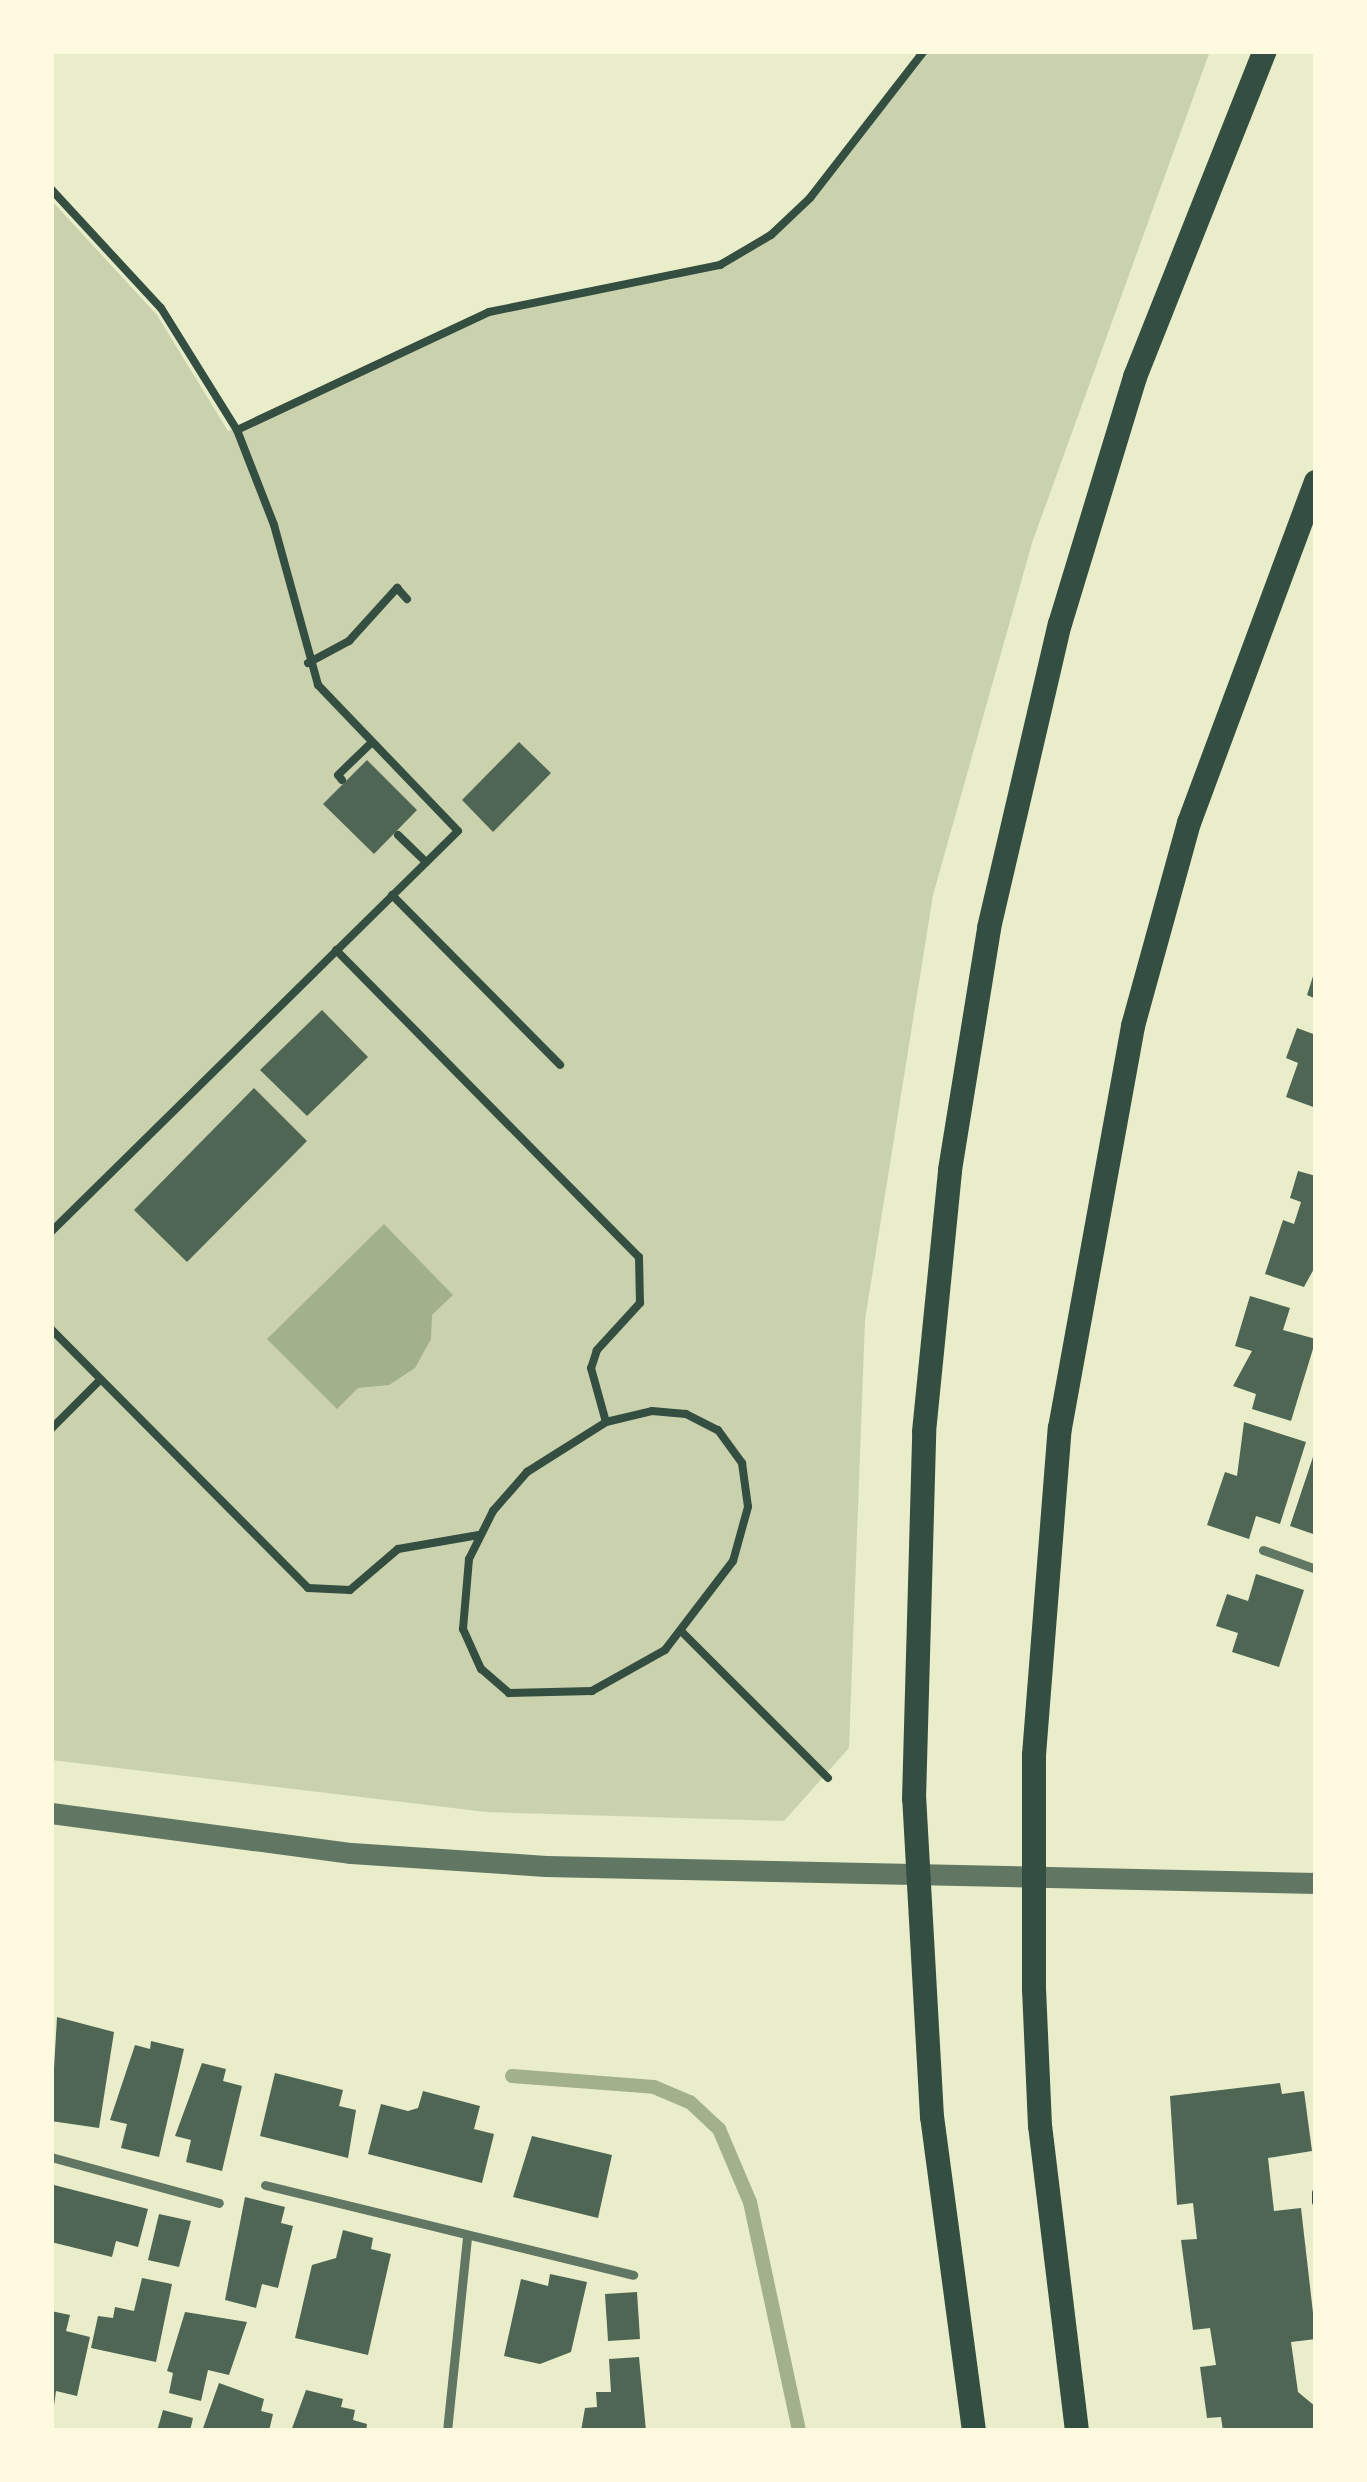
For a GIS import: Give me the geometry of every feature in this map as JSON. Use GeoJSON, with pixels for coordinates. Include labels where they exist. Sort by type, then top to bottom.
{"type":"FeatureCollection","features":[{"type":"Feature","properties":{"kind":"main road"},"geometry":{"type":"LineString","coordinates":[[974,2431],[932,2117],[918,1875],[914,1609],[924,1432],[950,1170],[989,928],[1102,479],[1170,279],[1265,51]]}},
{"type":"Feature","properties":{"kind":"main road"},"geometry":{"type":"LineString","coordinates":[[1077,2431],[1040,2126],[1032,1874],[1054,1488],[1102,1171],[1189,823],[1316,482]]}},
{"type":"Feature","properties":{"kind":"street"},"geometry":{"type":"LineString","coordinates":[[51,1813],[408,1857],[1316,1883]]}},
{"type":"Feature","properties":{"kind":"lane"},"geometry":{"type":"LineString","coordinates":[[1263,1550],[1316,1568]]}},
{"type":"Feature","properties":{"kind":"lane"},"geometry":{"type":"LineString","coordinates":[[51,2157],[219,2203]]}},
{"type":"Feature","properties":{"kind":"lane"},"geometry":{"type":"LineString","coordinates":[[265,2185],[467,2239],[633,2275]]}},
{"type":"Feature","properties":{"kind":"lane"},"geometry":{"type":"LineString","coordinates":[[447,2431],[467,2239]]}},
{"type":"Feature","properties":{"kind":"path"},"geometry":{"type":"LineString","coordinates":[[237,430],[489,312],[587,288],[670,280],[753,247],[810,198],[924,51]]}},
{"type":"Feature","properties":{"kind":"path"},"geometry":{"type":"LineString","coordinates":[[51,189],[161,308],[237,430],[274,525],[308,663],[327,697],[458,831],[51,1232]]}},
{"type":"Feature","properties":{"kind":"path"},"geometry":{"type":"LineString","coordinates":[[308,663],[350,641],[397,588],[407,599]]}},
{"type":"Feature","properties":{"kind":"path"},"geometry":{"type":"LineString","coordinates":[[342,780],[338,775],[372,742]]}},
{"type":"Feature","properties":{"kind":"path"},"geometry":{"type":"LineString","coordinates":[[398,835],[426,862]]}},
{"type":"Feature","properties":{"kind":"path"},"geometry":{"type":"LineString","coordinates":[[392,895],[560,1065]]}},
{"type":"Feature","properties":{"kind":"path"},"geometry":{"type":"LineString","coordinates":[[336,950],[640,1257],[640,1303],[597,1350],[590,1368],[606,1422]]}},
{"type":"Feature","properties":{"kind":"path"},"geometry":{"type":"LineString","coordinates":[[51,1329],[308,1588],[350,1590],[398,1549],[479,1535]]}},
{"type":"Feature","properties":{"kind":"path"},"geometry":{"type":"LineString","coordinates":[[51,1429],[100,1380]]}},
{"type":"Feature","properties":{"kind":"path"},"geometry":{"type":"LineString","coordinates":[[652,1411],[686,1414],[718,1430],[742,1462],[748,1507],[724,1579],[682,1633],[648,1664],[592,1691],[509,1694],[481,1669],[463,1629],[463,1581],[479,1535],[527,1472],[606,1422],[652,1411]]}},
{"type":"Feature","properties":{"kind":"path"},"geometry":{"type":"LineString","coordinates":[[682,1633],[828,1778]]}},
{"type":"Feature","properties":{"kind":"path"},"geometry":{"type":"LineString","coordinates":[[1316,2193],[1316,2202]]}},
{"type":"Feature","properties":{"kind":"shaded area"},"geometry":{"type":"Polygon","coordinates":[[[923,51],[1210,51],[1032,543],[933,895],[865,1320],[849,1748],[784,1821],[486,1812],[51,1760],[51,200],[157,315],[228,431],[481,313],[581,289],[670,280],[753,247],[802,205],[923,51]]]}},
{"type":"Feature","properties":{"kind":"shaded area"},"geometry":{"type":"Polygon","coordinates":[[[384,1224],[453,1295],[432,1315],[431,1339],[415,1368],[389,1385],[358,1388],[337,1409],[267,1339],[384,1224]]]}},
{"type":"Feature","properties":{"kind":"building"},"geometry":{"type":"Polygon","coordinates":[[[519,742],[551,773],[493,832],[462,800],[519,742]]]}},
{"type":"Feature","properties":{"kind":"building"},"geometry":{"type":"Polygon","coordinates":[[[367,760],[417,810],[374,854],[323,804],[367,760]]]}},
{"type":"Feature","properties":{"kind":"building"},"geometry":{"type":"Polygon","coordinates":[[[1316,971],[1316,999],[1307,995],[1316,971]]]}},
{"type":"Feature","properties":{"kind":"building"},"geometry":{"type":"Polygon","coordinates":[[[322,1010],[368,1057],[307,1116],[260,1070],[322,1010]]]}},
{"type":"Feature","properties":{"kind":"building"},"geometry":{"type":"Polygon","coordinates":[[[1297,1028],[1316,1035],[1316,1108],[1286,1097],[1298,1063],[1286,1058],[1297,1028]]]}},
{"type":"Feature","properties":{"kind":"building"},"geometry":{"type":"Polygon","coordinates":[[[254,1088],[307,1141],[187,1262],[134,1210],[254,1088]]]}},
{"type":"Feature","properties":{"kind":"building"},"geometry":{"type":"Polygon","coordinates":[[[1298,1171],[1316,1176],[1316,1265],[1304,1287],[1265,1274],[1283,1220],[1294,1224],[1301,1202],[1290,1198],[1298,1171]]]}},
{"type":"Feature","properties":{"kind":"building"},"geometry":{"type":"Polygon","coordinates":[[[1250,1296],[1290,1308],[1283,1330],[1316,1339],[1291,1421],[1252,1409],[1256,1394],[1233,1386],[1252,1351],[1235,1346],[1250,1296]]]}},
{"type":"Feature","properties":{"kind":"building"},"geometry":{"type":"Polygon","coordinates":[[[1244,1422],[1306,1442],[1280,1524],[1256,1516],[1249,1539],[1207,1525],[1225,1472],[1237,1476],[1244,1422]]]}},
{"type":"Feature","properties":{"kind":"building"},"geometry":{"type":"Polygon","coordinates":[[[1316,1451],[1316,1535],[1290,1526],[1316,1451]]]}},
{"type":"Feature","properties":{"kind":"building"},"geometry":{"type":"Polygon","coordinates":[[[1256,1574],[1304,1590],[1279,1667],[1232,1652],[1238,1633],[1216,1626],[1227,1594],[1248,1601],[1256,1574]]]}},
{"type":"Feature","properties":{"kind":"building"},"geometry":{"type":"Polygon","coordinates":[[[57,2017],[114,2032],[99,2128],[51,2121],[57,2017]]]}},
{"type":"Feature","properties":{"kind":"building"},"geometry":{"type":"Polygon","coordinates":[[[151,2041],[184,2049],[159,2157],[121,2148],[127,2124],[110,2120],[135,2045],[150,2049],[151,2041]]]}},
{"type":"Feature","properties":{"kind":"building"},"geometry":{"type":"Polygon","coordinates":[[[202,2063],[226,2069],[223,2081],[242,2086],[222,2171],[186,2162],[191,2140],[175,2136],[202,2063]]]}},
{"type":"Feature","properties":{"kind":"building"},"geometry":{"type":"Polygon","coordinates":[[[275,2073],[343,2090],[339,2106],[356,2110],[348,2158],[260,2136],[275,2073]]]}},
{"type":"Feature","properties":{"kind":"building"},"geometry":{"type":"Polygon","coordinates":[[[1280,2083],[1282,2094],[1304,2091],[1312,2151],[1268,2158],[1274,2211],[1301,2208],[1316,2339],[1291,2342],[1298,2392],[1316,2407],[1316,2431],[1223,2431],[1221,2417],[1207,2418],[1200,2367],[1216,2365],[1210,2328],[1193,2330],[1181,2240],[1197,2239],[1193,2203],[1177,2205],[1170,2096],[1280,2083]]]}},
{"type":"Feature","properties":{"kind":"building"},"geometry":{"type":"Polygon","coordinates":[[[423,2091],[480,2106],[474,2129],[494,2134],[482,2183],[368,2154],[381,2104],[408,2111],[418,2108],[423,2091]]]}},
{"type":"Feature","properties":{"kind":"building"},"geometry":{"type":"Polygon","coordinates":[[[532,2136],[612,2155],[598,2218],[513,2197],[532,2136]]]}},
{"type":"Feature","properties":{"kind":"building"},"geometry":{"type":"Polygon","coordinates":[[[54,2185],[148,2209],[138,2247],[116,2241],[112,2257],[51,2242],[54,2185]]]}},
{"type":"Feature","properties":{"kind":"building"},"geometry":{"type":"Polygon","coordinates":[[[245,2197],[285,2207],[281,2223],[293,2226],[278,2288],[262,2284],[256,2308],[225,2300],[245,2197]]]}},
{"type":"Feature","properties":{"kind":"building"},"geometry":{"type":"Polygon","coordinates":[[[159,2214],[191,2221],[179,2267],[148,2260],[159,2214]]]}},
{"type":"Feature","properties":{"kind":"building"},"geometry":{"type":"Polygon","coordinates":[[[343,2230],[373,2238],[371,2249],[391,2254],[368,2355],[295,2338],[312,2265],[336,2258],[343,2230]]]}},
{"type":"Feature","properties":{"kind":"building"},"geometry":{"type":"Polygon","coordinates":[[[550,2274],[587,2282],[571,2352],[540,2364],[504,2356],[521,2279],[548,2286],[550,2274]]]}},
{"type":"Feature","properties":{"kind":"building"},"geometry":{"type":"Polygon","coordinates":[[[142,2278],[172,2284],[156,2362],[91,2348],[98,2316],[113,2318],[115,2307],[134,2311],[142,2278]]]}},
{"type":"Feature","properties":{"kind":"building"},"geometry":{"type":"Polygon","coordinates":[[[637,2292],[640,2339],[608,2341],[605,2294],[637,2292]]]}},
{"type":"Feature","properties":{"kind":"building"},"geometry":{"type":"Polygon","coordinates":[[[51,2311],[70,2315],[66,2331],[90,2337],[77,2396],[56,2391],[54,2406],[51,2311]]]}},
{"type":"Feature","properties":{"kind":"building"},"geometry":{"type":"Polygon","coordinates":[[[185,2312],[247,2322],[229,2375],[208,2370],[201,2401],[169,2393],[173,2373],[167,2371],[185,2312]]]}},
{"type":"Feature","properties":{"kind":"building"},"geometry":{"type":"Polygon","coordinates":[[[639,2357],[646,2431],[581,2431],[585,2408],[597,2407],[596,2392],[611,2392],[609,2359],[639,2357]]]}},
{"type":"Feature","properties":{"kind":"building"},"geometry":{"type":"Polygon","coordinates":[[[219,2383],[264,2399],[261,2411],[273,2414],[269,2431],[202,2431],[219,2383]]]}},
{"type":"Feature","properties":{"kind":"building"},"geometry":{"type":"Polygon","coordinates":[[[306,2390],[343,2399],[341,2407],[355,2410],[353,2420],[367,2424],[366,2431],[291,2431],[306,2390]]]}},
{"type":"Feature","properties":{"kind":"building"},"geometry":{"type":"Polygon","coordinates":[[[163,2410],[193,2418],[190,2431],[157,2431],[163,2410]]]}},
{"type":"Feature","properties":{"kind":"waterway"},"geometry":{"type":"LineString","coordinates":[[512,2076],[654,2087],[690,2102],[719,2129],[750,2202],[799,2431]]}}]}
